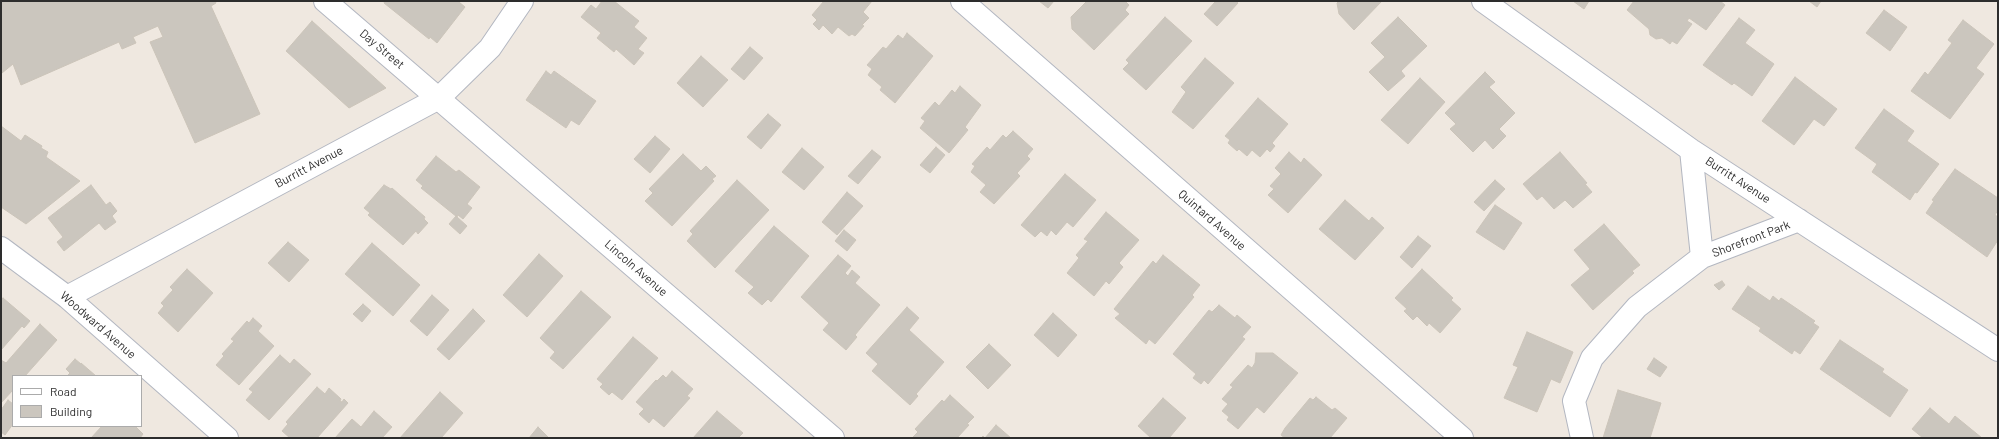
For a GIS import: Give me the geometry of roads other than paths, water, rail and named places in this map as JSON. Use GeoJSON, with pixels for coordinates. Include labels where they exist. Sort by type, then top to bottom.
{"type":"FeatureCollection","features":[{"type":"Feature","properties":{"kind":"street","name":"Day Street"},"geometry":{"type":"LineString","coordinates":[[325,1],[439,98]]}},
{"type":"Feature","properties":{"kind":"street","name":"Burritt Avenue"},"geometry":{"type":"LineString","coordinates":[[67,297],[439,98],[490,48],[522,1]]}},
{"type":"Feature","properties":{"kind":"street","name":"Quintard Avenue"},"geometry":{"type":"LineString","coordinates":[[962,1],[1462,438]]}},
{"type":"Feature","properties":{"kind":"street","name":"Burritt Avenue"},"geometry":{"type":"LineString","coordinates":[[1483,1],[1691,150],[1998,350]]}},
{"type":"Feature","properties":{"kind":"street","name":"Lincoln Avenue"},"geometry":{"type":"LineString","coordinates":[[439,98],[833,438]]}},
{"type":"Feature","properties":{"kind":"street","name":"Shorefront Park"},"geometry":{"type":"LineString","coordinates":[[1691,150],[1702,257]]}},
{"type":"Feature","properties":{"kind":"street","name":"Shorefront Park"},"geometry":{"type":"LineString","coordinates":[[1582,438],[1574,401],[1592,358],[1637,307],[1702,257],[1799,220]]}},
{"type":"Feature","properties":{"kind":"street","name":"Woodward Avenue"},"geometry":{"type":"LineString","coordinates":[[1,248],[67,297],[227,438]]}}]}
